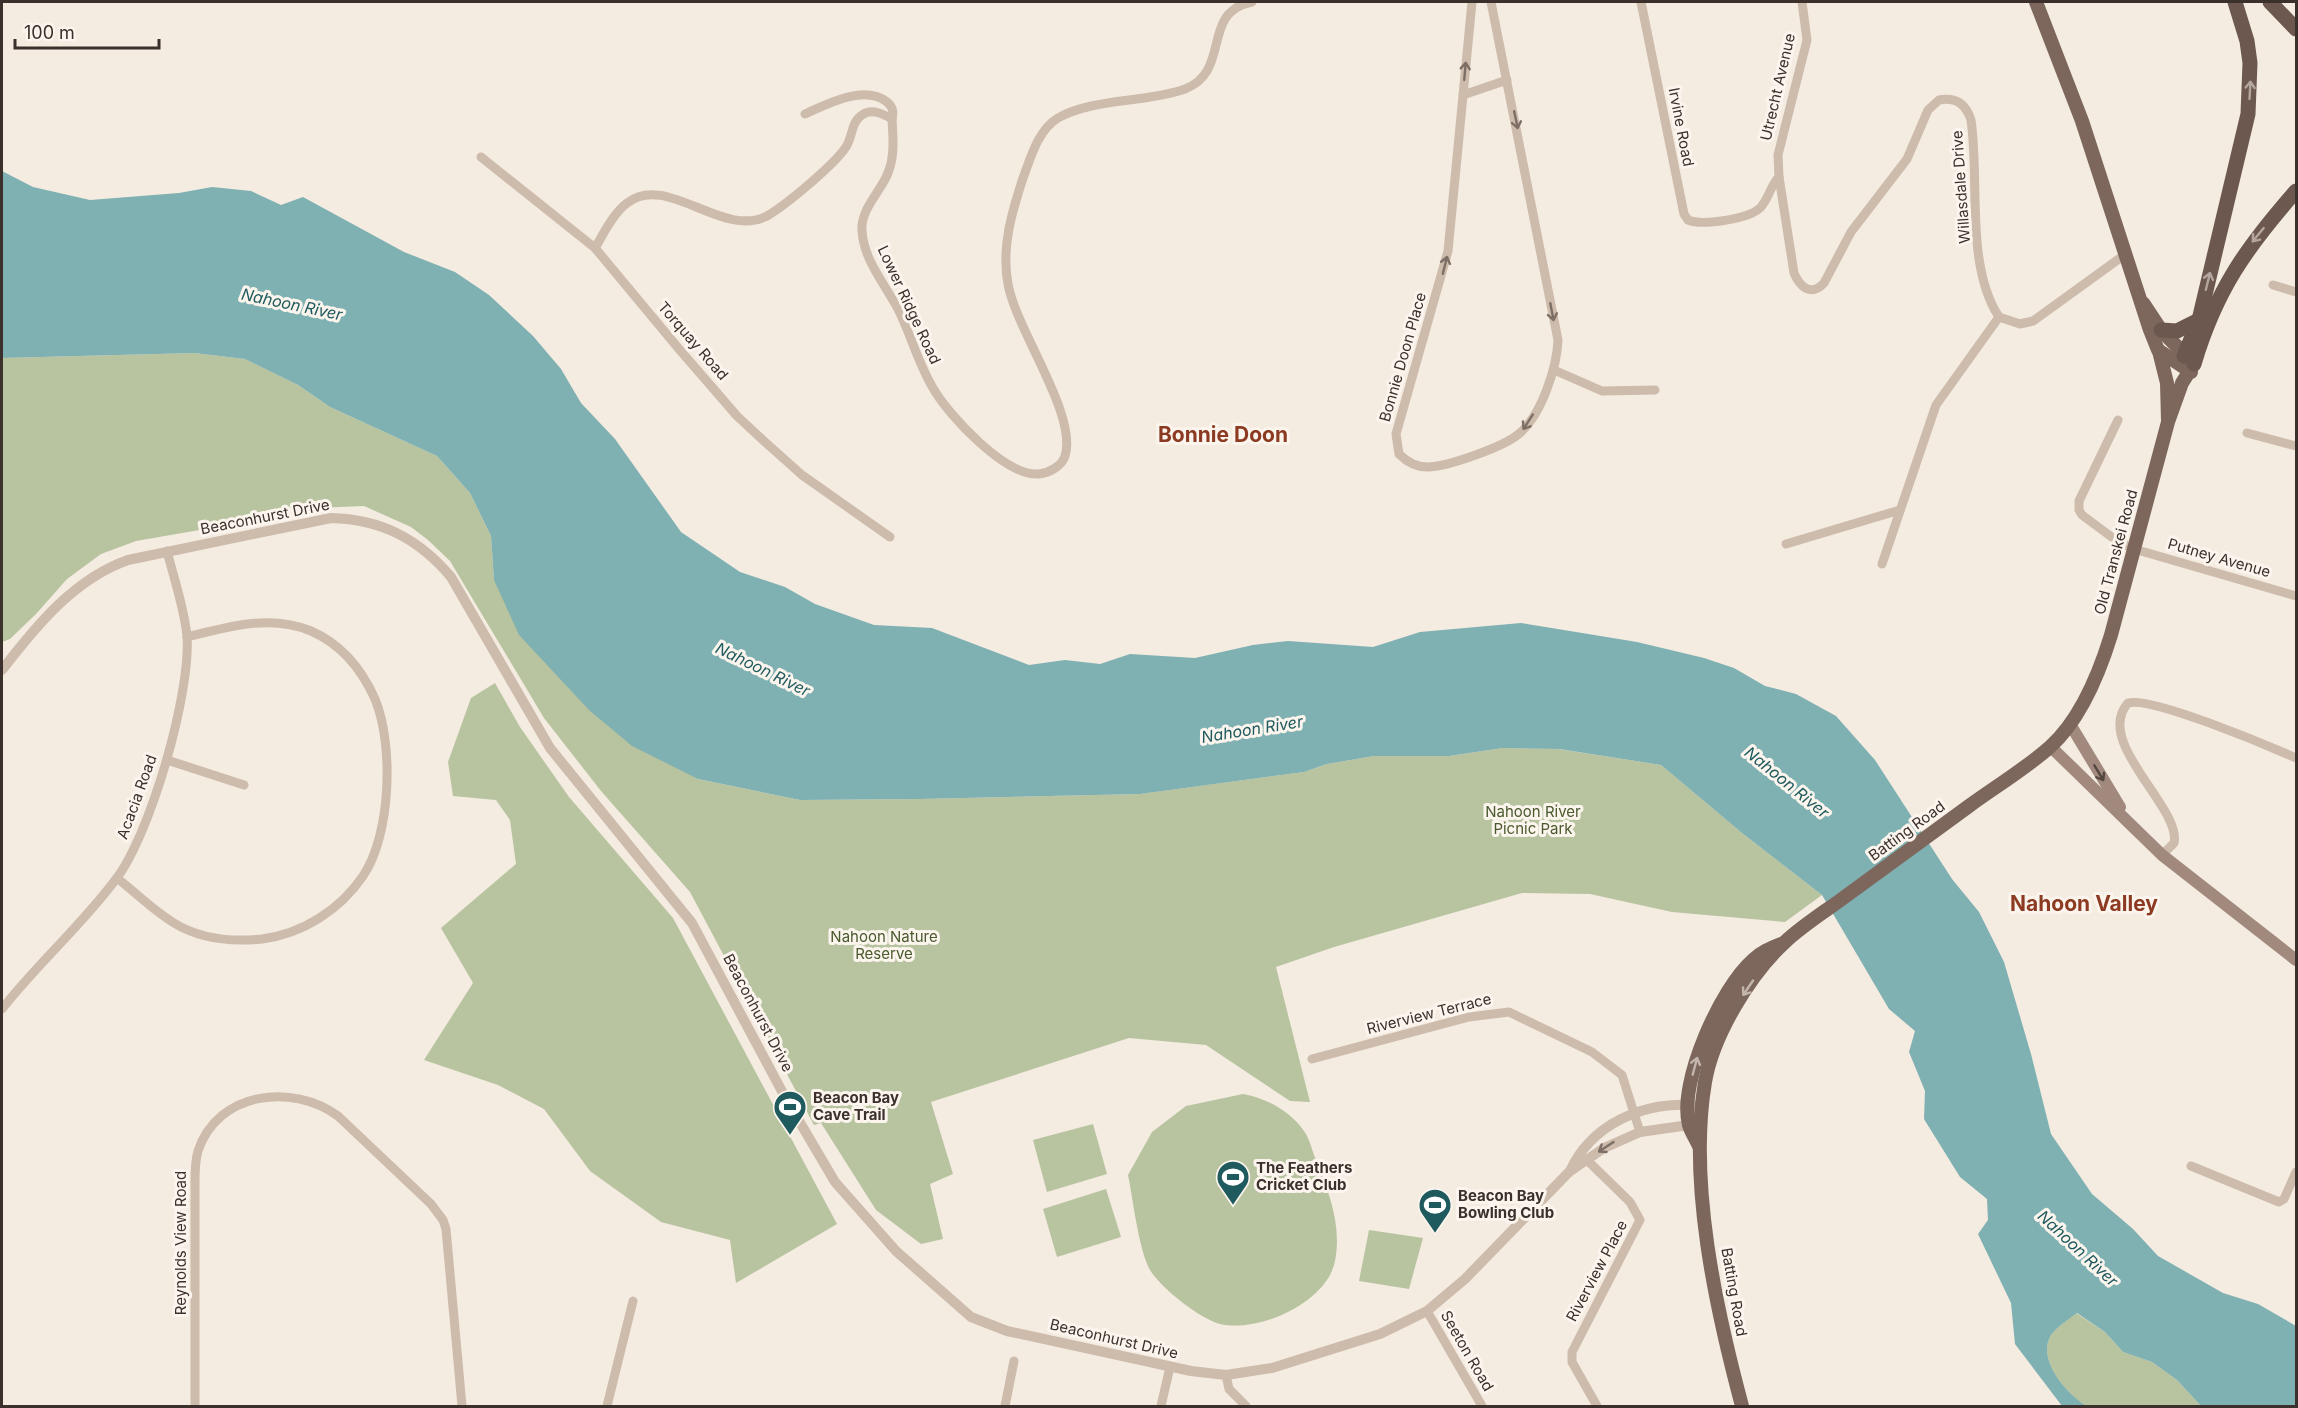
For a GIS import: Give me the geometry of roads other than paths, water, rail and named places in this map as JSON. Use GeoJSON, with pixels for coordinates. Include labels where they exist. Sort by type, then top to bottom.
{"type":"FeatureCollection","features":[{"type":"Feature","properties":{"kind":"highway"},"geometry":{"type":"LineString","coordinates":[[2186,368],[2248,114],[2250,63],[2235,2]]}},
{"type":"Feature","properties":{"kind":"highway"},"geometry":{"type":"LineString","coordinates":[[2270,2],[2296,29]]}},
{"type":"Feature","properties":{"kind":"highway"},"geometry":{"type":"LineString","coordinates":[[2186,368],[2232,272],[2258,236],[2296,191]]}},
{"type":"Feature","properties":{"kind":"highway"},"geometry":{"type":"LineString","coordinates":[[2161,330],[2177,331],[2199,320]]}},
{"type":"Feature","properties":{"kind":"main road"},"geometry":{"type":"LineString","coordinates":[[2036,2],[2072,91],[2158,350],[2167,383],[2168,422]]}},
{"type":"Feature","properties":{"kind":"main road"},"geometry":{"type":"LineString","coordinates":[[2143,303],[2186,368]]}},
{"type":"Feature","properties":{"kind":"main road"},"geometry":{"type":"LineString","coordinates":[[2158,350],[2186,368]]}},
{"type":"Feature","properties":{"kind":"main road","name":"Old Transkei Road"},"geometry":{"type":"LineString","coordinates":[[2050,747],[2070,724],[2102,664],[2168,422],[2186,368]]}},
{"type":"Feature","properties":{"kind":"main road"},"geometry":{"type":"LineString","coordinates":[[2070,724],[2129,823]]}},
{"type":"Feature","properties":{"kind":"main road"},"geometry":{"type":"LineString","coordinates":[[2050,747],[2083,776],[2162,855],[2296,960]]}},
{"type":"Feature","properties":{"kind":"main road","name":"Batting Road"},"geometry":{"type":"LineString","coordinates":[[1742,1407],[1730,1364],[1715,1289],[1704,1214],[1696,1124],[1696,1105],[1734,1009],[1784,942],[2050,747]]}},
{"type":"Feature","properties":{"kind":"street","name":"Lower Ridge Road"},"geometry":{"type":"LineString","coordinates":[[892,119],[893,149],[889,170],[865,214],[862,226],[871,261],[898,309],[926,375],[941,401],[969,432],[1004,462],[1030,474],[1044,473],[1062,462],[1065,456],[1065,428],[1015,309],[1009,290],[1005,262],[1012,214],[1029,162],[1045,130],[1062,117],[1172,92],[1198,81],[1212,63],[1223,20],[1231,10],[1252,2]]}},
{"type":"Feature","properties":{"kind":"street","name":"Bonnie Doon Place"},"geometry":{"type":"LineString","coordinates":[[1472,2],[1448,251],[1396,434],[1399,454],[1416,465],[1428,467],[1506,442],[1528,424],[1554,370],[1558,340],[1491,2]]}},
{"type":"Feature","properties":{"kind":"street","name":"Irvine Road"},"geometry":{"type":"LineString","coordinates":[[1641,2],[1684,214],[1688,220],[1695,223],[1725,220],[1759,209],[1772,184],[1779,177]]}},
{"type":"Feature","properties":{"kind":"street","name":"Utrecht Avenue"},"geometry":{"type":"LineString","coordinates":[[1779,177],[1778,155],[1807,40],[1802,2]]}},
{"type":"Feature","properties":{"kind":"street"},"geometry":{"type":"LineString","coordinates":[[1463,94],[1507,80]]}},
{"type":"Feature","properties":{"kind":"street"},"geometry":{"type":"LineString","coordinates":[[595,248],[620,210],[635,198],[648,194],[677,200],[740,220],[765,216],[825,170],[842,152],[860,116],[876,112],[892,119],[893,111],[890,105],[881,98],[870,95],[838,100],[805,114]]}},
{"type":"Feature","properties":{"kind":"street","name":"Willasdale Drive"},"geometry":{"type":"LineString","coordinates":[[1779,177],[1794,273],[1802,287],[1810,290],[1816,289],[1824,283],[1858,222],[1907,159],[1928,110],[1939,100],[1950,99],[1961,103],[1968,111],[1972,125],[1976,223],[1984,283],[1988,300],[1999,317]]}},
{"type":"Feature","properties":{"kind":"street","name":"Torquay Road"},"geometry":{"type":"LineString","coordinates":[[481,157],[595,248],[737,416],[802,475],[890,537]]}},
{"type":"Feature","properties":{"kind":"street"},"geometry":{"type":"LineString","coordinates":[[1882,564],[1936,405],[1999,317],[2020,324],[2033,321],[2127,253]]}},
{"type":"Feature","properties":{"kind":"street"},"geometry":{"type":"LineString","coordinates":[[2273,285],[2296,292]]}},
{"type":"Feature","properties":{"kind":"street"},"geometry":{"type":"LineString","coordinates":[[1554,370],[1602,391],[1655,390]]}},
{"type":"Feature","properties":{"kind":"street","name":"Putney Avenue"},"geometry":{"type":"LineString","coordinates":[[2118,420],[2078,506],[2082,515],[2094,525],[2134,549],[2296,596]]}},
{"type":"Feature","properties":{"kind":"street"},"geometry":{"type":"LineString","coordinates":[[2247,433],[2296,446]]}},
{"type":"Feature","properties":{"kind":"street"},"geometry":{"type":"LineString","coordinates":[[1786,544],[1900,510]]}},
{"type":"Feature","properties":{"kind":"street","name":"Beaconhurst Drive"},"geometry":{"type":"LineString","coordinates":[[3,665],[70,594],[92,576],[128,560],[331,518],[381,525],[401,534],[426,550],[455,584],[550,748],[692,923],[785,1097],[835,1182],[896,1251],[971,1317],[1006,1331],[1170,1367],[1226,1375],[1272,1368],[1327,1352],[1380,1334],[1427,1311],[1466,1279],[1569,1172],[1589,1141],[1634,1112],[1696,1105]]}},
{"type":"Feature","properties":{"kind":"street","name":"Acacia Road"},"geometry":{"type":"LineString","coordinates":[[2,1009],[117,878],[135,847],[167,760],[183,679],[187,637],[167,551]]}},
{"type":"Feature","properties":{"kind":"street"},"geometry":{"type":"LineString","coordinates":[[117,878],[158,912],[187,929],[217,938],[254,940],[289,933],[324,915],[354,888],[364,875],[375,849],[386,790],[381,726],[375,700],[352,662],[334,645],[311,631],[284,624],[244,624],[187,637]]}},
{"type":"Feature","properties":{"kind":"street"},"geometry":{"type":"LineString","coordinates":[[2162,855],[2174,843],[2174,828],[2130,756],[2121,727],[2121,715],[2128,703],[2136,702],[2191,718],[2252,738],[2296,758]]}},
{"type":"Feature","properties":{"kind":"street"},"geometry":{"type":"LineString","coordinates":[[167,760],[244,785]]}},
{"type":"Feature","properties":{"kind":"street","name":"Riverview Terrace"},"geometry":{"type":"LineString","coordinates":[[1312,1059],[1469,1017],[1498,1011],[1509,1012],[1592,1052],[1622,1075],[1640,1132]]}},
{"type":"Feature","properties":{"kind":"street","name":"Reynolds View Road"},"geometry":{"type":"LineString","coordinates":[[195,1407],[195,1183],[198,1149],[213,1126],[231,1109],[258,1098],[292,1096],[327,1108],[338,1116],[423,1196],[443,1220],[449,1252],[462,1407]]}},
{"type":"Feature","properties":{"kind":"street","name":"Beaconhurst Drive"},"geometry":{"type":"LineString","coordinates":[[1569,1172],[1615,1142],[1640,1132],[1696,1124]]}},
{"type":"Feature","properties":{"kind":"street","name":"Riverview Place"},"geometry":{"type":"LineString","coordinates":[[1588,1161],[1629,1202],[1640,1220],[1572,1352],[1572,1362],[1598,1407]]}},
{"type":"Feature","properties":{"kind":"street"},"geometry":{"type":"LineString","coordinates":[[2192,1166],[2279,1202],[2284,1199],[2296,1172]]}},
{"type":"Feature","properties":{"kind":"street"},"geometry":{"type":"LineString","coordinates":[[607,1407],[633,1302]]}},
{"type":"Feature","properties":{"kind":"street","name":"Seeton Road"},"geometry":{"type":"LineString","coordinates":[[1427,1311],[1482,1407]]}},
{"type":"Feature","properties":{"kind":"street"},"geometry":{"type":"LineString","coordinates":[[1005,1407],[1014,1361]]}},
{"type":"Feature","properties":{"kind":"street"},"geometry":{"type":"LineString","coordinates":[[1161,1407],[1170,1367]]}},
{"type":"Feature","properties":{"kind":"street"},"geometry":{"type":"LineString","coordinates":[[1226,1375],[1229,1389],[1246,1407]]}},
{"type":"Feature","properties":{"kind":"water","name":"Nahoon River"},"geometry":{"type":"Polygon","coordinates":[[[2,171],[33,187],[90,200],[179,193],[212,187],[251,191],[281,205],[303,197],[404,252],[455,272],[489,295],[533,336],[561,369],[581,403],[615,439],[681,532],[740,572],[785,587],[815,604],[874,625],[932,628],[1029,665],[1065,660],[1100,664],[1130,654],[1195,658],[1253,645],[1288,641],[1373,647],[1420,632],[1521,623],[1637,642],[1704,658],[1734,668],[1765,686],[1796,694],[1836,716],[1875,760],[1952,879],[1979,912],[2004,962],[2051,1134],[2092,1194],[2133,1229],[2158,1256],[2223,1293],[2258,1304],[2296,1326],[2296,1406],[2201,1406],[2177,1380],[2152,1362],[2123,1352],[2105,1332],[2077,1313],[2051,1335],[2047,1344],[2047,1355],[2063,1385],[2087,1406],[2062,1406],[2015,1344],[2011,1303],[1978,1234],[1988,1220],[1987,1199],[1960,1177],[1924,1119],[1925,1091],[1909,1052],[1915,1031],[1889,1009],[1822,895],[1742,833],[1661,765],[1559,749],[1503,748],[1449,756],[1374,756],[1327,764],[1304,772],[1140,794],[919,799],[800,800],[698,779],[632,746],[589,710],[519,635],[494,580],[491,536],[470,493],[437,456],[330,407],[298,385],[245,359],[194,353],[2,358],[2,171]]]}},
{"type":"Feature","properties":{"kind":"place","name":"Beacon Bay Cave Trail"},"geometry":{"type":"Point","coordinates":[790,1136]}},
{"type":"Feature","properties":{"kind":"place","name":"The Feathers Cricket Club"},"geometry":{"type":"Point","coordinates":[1233,1206]}},
{"type":"Feature","properties":{"kind":"place","name":"Beacon Bay Bowling Club"},"geometry":{"type":"Point","coordinates":[1435,1234]}},
{"type":"Feature","properties":{"kind":"district","name":"Bonnie Doon"},"geometry":{"type":"Point","coordinates":[1223,435]}},
{"type":"Feature","properties":{"kind":"district","name":"Nahoon Valley"},"geometry":{"type":"Point","coordinates":[2084,904]}},
{"type":"Feature","properties":{"kind":"park label","name":"Nahoon River Picnic Park"},"geometry":{"type":"Point","coordinates":[1533,820]}},
{"type":"Feature","properties":{"kind":"park label","name":"Nahoon Nature Reserve"},"geometry":{"type":"Point","coordinates":[884,946]}}]}
